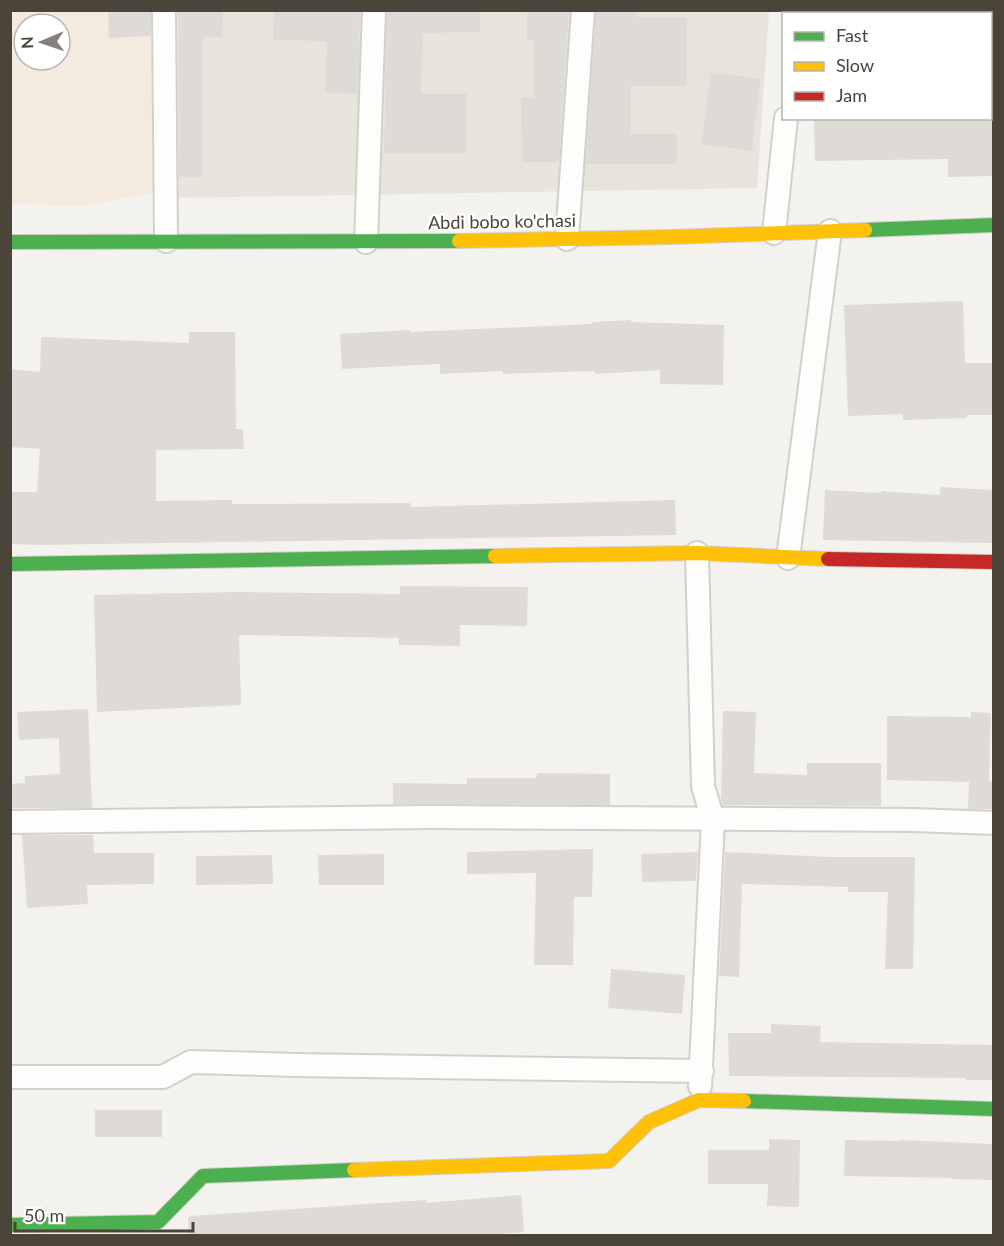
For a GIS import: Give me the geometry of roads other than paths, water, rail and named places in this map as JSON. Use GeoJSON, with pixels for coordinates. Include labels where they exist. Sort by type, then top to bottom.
{"type":"FeatureCollection","features":[{"type":"Feature","properties":{"kind":"street"},"geometry":{"type":"LineString","coordinates":[[164,10],[166,241]]}},
{"type":"Feature","properties":{"kind":"street"},"geometry":{"type":"LineString","coordinates":[[366,242],[374,10]]}},
{"type":"Feature","properties":{"kind":"street"},"geometry":{"type":"LineString","coordinates":[[567,239],[583,10]]}},
{"type":"Feature","properties":{"kind":"street"},"geometry":{"type":"LineString","coordinates":[[774,232],[786,120]]}},
{"type":"Feature","properties":{"kind":"street","name":"Abdi bobo ko'chasi"},"geometry":{"type":"LineString","coordinates":[[10,242],[366,242],[567,239],[993,225]]}},
{"type":"Feature","properties":{"kind":"street"},"geometry":{"type":"LineString","coordinates":[[788,558],[830,231]]}},
{"type":"Feature","properties":{"kind":"street"},"geometry":{"type":"LineString","coordinates":[[697,554],[704,786],[713,820],[699,1100]]}},
{"type":"Feature","properties":{"kind":"street"},"geometry":{"type":"LineString","coordinates":[[10,564],[697,554],[993,562]]}},
{"type":"Feature","properties":{"kind":"street"},"geometry":{"type":"LineString","coordinates":[[10,822],[430,818],[914,820],[993,823]]}},
{"type":"Feature","properties":{"kind":"street"},"geometry":{"type":"LineString","coordinates":[[10,1077],[163,1077],[191,1062],[702,1071]]}},
{"type":"Feature","properties":{"kind":"street"},"geometry":{"type":"LineString","coordinates":[[10,1225],[164,1229],[203,1176],[609,1161],[649,1122],[699,1100],[993,1109]]}}]}
